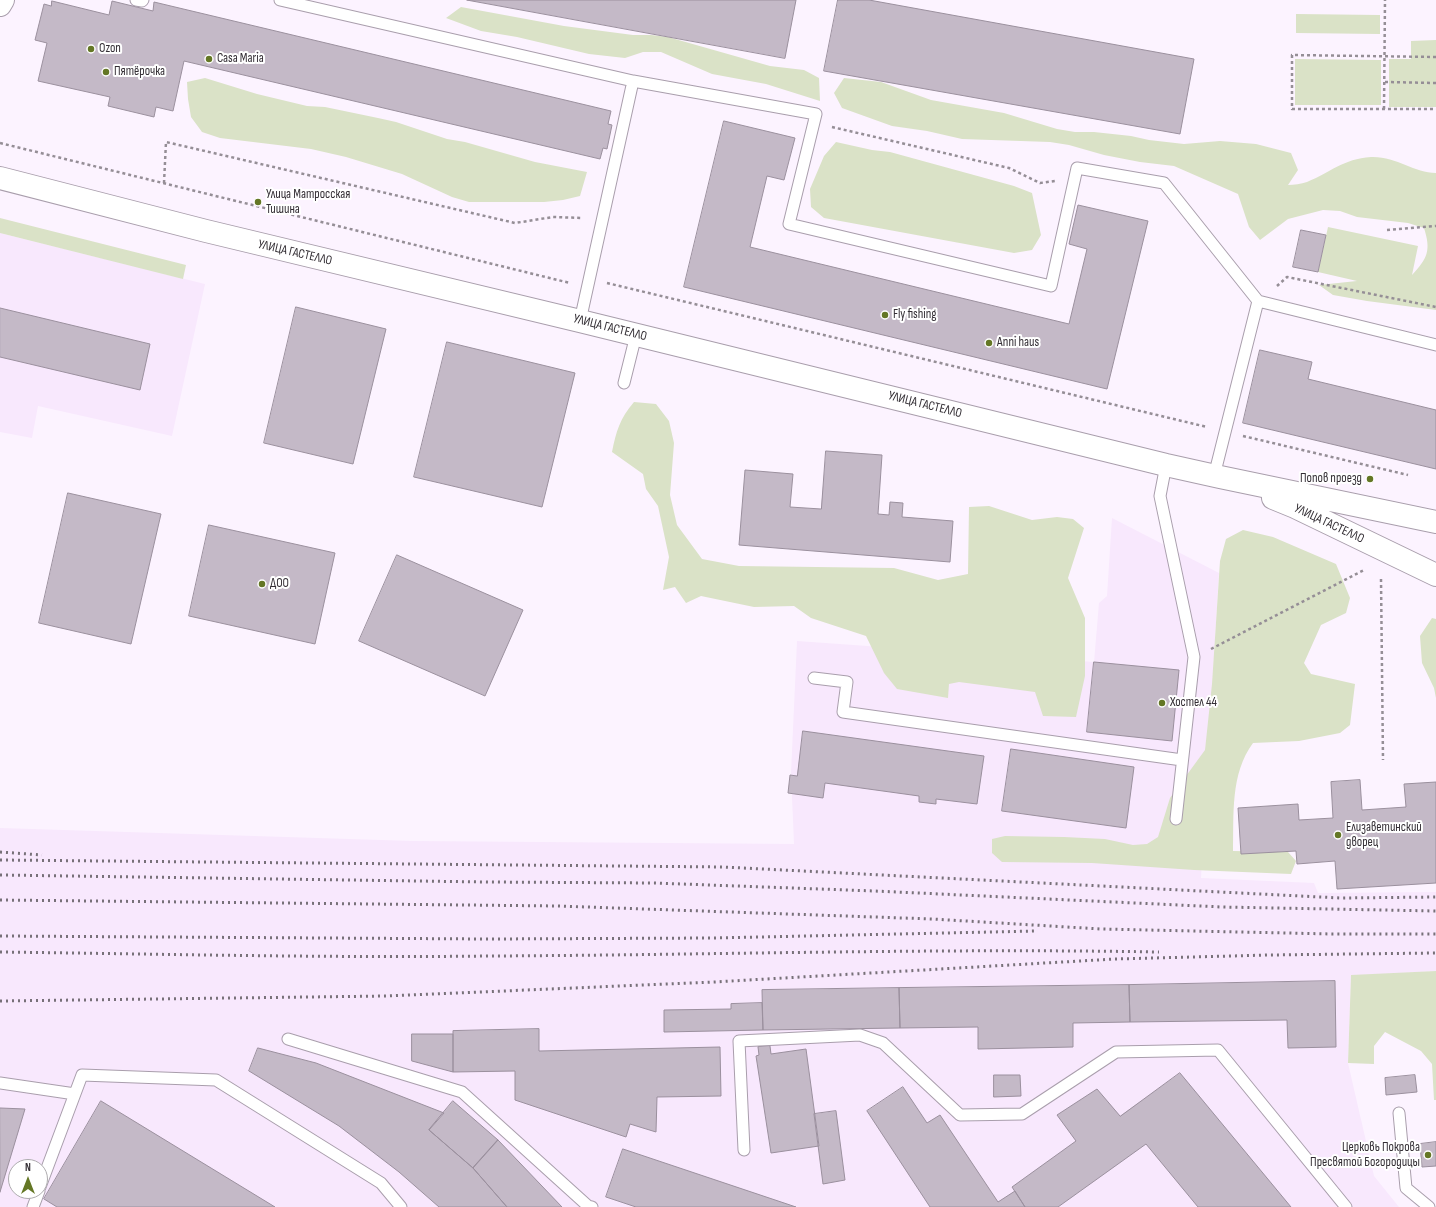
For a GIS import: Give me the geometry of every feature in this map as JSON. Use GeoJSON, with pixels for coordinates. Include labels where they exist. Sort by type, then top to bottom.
{"type":"FeatureCollection","features":[{"type":"Feature","properties":{"kind":"street"},"geometry":{"type":"LineString","coordinates":[[0,5],[3,0]]}},
{"type":"Feature","properties":{"kind":"street","name":"УЛИЦА ГАСТЕЛЛО"},"geometry":{"type":"LineString","coordinates":[[0,178],[206,232],[580,321],[1166,465],[1217,477],[1436,522]]}},
{"type":"Feature","properties":{"kind":"street","name":"УЛИЦА ГАСТЕЛЛО"},"geometry":{"type":"LineString","coordinates":[[1217,477],[1295,507],[1436,575]]}},
{"type":"Feature","properties":{"kind":"lane"},"geometry":{"type":"LineString","coordinates":[[136,0],[143,0]]}},
{"type":"Feature","properties":{"kind":"lane"},"geometry":{"type":"LineString","coordinates":[[280,0],[633,81],[816,114],[789,224],[1051,286],[1077,168],[1164,183],[1258,301],[1436,345]]}},
{"type":"Feature","properties":{"kind":"lane"},"geometry":{"type":"LineString","coordinates":[[580,321],[633,81]]}},
{"type":"Feature","properties":{"kind":"lane"},"geometry":{"type":"LineString","coordinates":[[1217,477],[1226,432],[1258,301]]}},
{"type":"Feature","properties":{"kind":"lane"},"geometry":{"type":"LineString","coordinates":[[624,383],[636,335]]}},
{"type":"Feature","properties":{"kind":"lane"},"geometry":{"type":"LineString","coordinates":[[1166,465],[1160,496],[1194,657],[1176,819]]}},
{"type":"Feature","properties":{"kind":"lane"},"geometry":{"type":"LineString","coordinates":[[814,678],[847,682],[843,712],[1182,760]]}},
{"type":"Feature","properties":{"kind":"lane"},"geometry":{"type":"LineString","coordinates":[[744,1150],[739,1041],[860,1035],[883,1043],[960,1115],[1022,1114],[1116,1052],[1218,1050],[1346,1207]]}},
{"type":"Feature","properties":{"kind":"lane"},"geometry":{"type":"LineString","coordinates":[[288,1039],[462,1092],[588,1206],[592,1207]]}},
{"type":"Feature","properties":{"kind":"lane"},"geometry":{"type":"LineString","coordinates":[[48,1166],[82,1075],[216,1080],[381,1183],[401,1207]]}},
{"type":"Feature","properties":{"kind":"lane"},"geometry":{"type":"LineString","coordinates":[[0,1082],[75,1094]]}},
{"type":"Feature","properties":{"kind":"lane"},"geometry":{"type":"LineString","coordinates":[[1399,1112],[1406,1188],[1429,1207]]}},
{"type":"Feature","properties":{"kind":"path"},"geometry":{"type":"LineString","coordinates":[[1384,109],[1385,0]]}},
{"type":"Feature","properties":{"kind":"path"},"geometry":{"type":"LineString","coordinates":[[1436,57],[1292,55],[1292,109],[1436,109]]}},
{"type":"Feature","properties":{"kind":"path"},"geometry":{"type":"LineString","coordinates":[[1384,82],[1436,83]]}},
{"type":"Feature","properties":{"kind":"path"},"geometry":{"type":"LineString","coordinates":[[814,123],[1009,168],[1040,183],[1075,179]]}},
{"type":"Feature","properties":{"kind":"path"},"geometry":{"type":"LineString","coordinates":[[164,183],[166,142],[515,222],[553,217],[602,220]]}},
{"type":"Feature","properties":{"kind":"path"},"geometry":{"type":"LineString","coordinates":[[0,143],[569,284],[603,282],[1408,475]]}},
{"type":"Feature","properties":{"kind":"path"},"geometry":{"type":"LineString","coordinates":[[1387,230],[1436,226]]}},
{"type":"Feature","properties":{"kind":"path"},"geometry":{"type":"LineString","coordinates":[[1258,301],[1286,277],[1436,307]]}},
{"type":"Feature","properties":{"kind":"path"},"geometry":{"type":"LineString","coordinates":[[1194,657],[1364,570]]}},
{"type":"Feature","properties":{"kind":"path"},"geometry":{"type":"LineString","coordinates":[[1381,579],[1383,760]]}},
{"type":"Feature","properties":{"kind":"shaded area"},"geometry":{"type":"Polygon","coordinates":[[[0,233],[205,284],[172,436],[38,406],[32,438],[0,432],[0,233]]]}},
{"type":"Feature","properties":{"kind":"shaded area"},"geometry":{"type":"Polygon","coordinates":[[[1112,518],[1219,573],[1201,878],[1314,883],[1318,893],[1436,892],[1436,971],[1351,976],[1348,1063],[1374,1176],[1399,1207],[0,1207],[0,828],[413,841],[794,844],[791,773],[797,641],[1094,662],[1099,603],[1107,596],[1112,518]]]}},
{"type":"Feature","properties":{"kind":"green space"},"geometry":{"type":"Polygon","coordinates":[[[461,7],[564,26],[633,35],[668,37],[770,66],[804,70],[819,78],[820,101],[766,84],[712,74],[661,52],[643,52],[625,58],[589,54],[517,37],[481,31],[446,18],[461,7]]]}},
{"type":"Feature","properties":{"kind":"green space"},"geometry":{"type":"Polygon","coordinates":[[[1296,14],[1380,15],[1380,34],[1296,33],[1296,14]]]}},
{"type":"Feature","properties":{"kind":"green space"},"geometry":{"type":"Polygon","coordinates":[[[1436,40],[1436,107],[1389,107],[1389,59],[1411,59],[1411,41],[1436,40]]]}},
{"type":"Feature","properties":{"kind":"green space"},"geometry":{"type":"Polygon","coordinates":[[[1295,59],[1381,60],[1381,105],[1295,105],[1295,59]]]}},
{"type":"Feature","properties":{"kind":"green space"},"geometry":{"type":"Polygon","coordinates":[[[205,78],[257,94],[307,106],[325,107],[396,122],[447,139],[465,142],[535,162],[587,172],[580,196],[544,202],[469,202],[452,197],[402,174],[346,157],[311,149],[220,138],[202,132],[191,117],[187,82],[205,78]]]}},
{"type":"Feature","properties":{"kind":"green space"},"geometry":{"type":"Polygon","coordinates":[[[844,78],[881,82],[931,100],[1004,113],[1057,129],[1075,132],[1094,132],[1131,136],[1149,140],[1184,144],[1220,141],[1256,144],[1291,153],[1298,170],[1288,185],[1307,182],[1345,163],[1361,158],[1371,157],[1389,159],[1420,170],[1436,173],[1436,310],[1333,295],[1319,285],[1357,281],[1318,272],[1328,227],[1418,246],[1412,275],[1422,264],[1427,253],[1427,242],[1424,228],[1408,223],[1357,217],[1340,211],[1323,210],[1288,219],[1260,240],[1249,227],[1238,194],[1174,166],[1140,162],[1050,142],[962,139],[927,131],[892,126],[842,108],[834,93],[844,78]]]}},
{"type":"Feature","properties":{"kind":"green space"},"geometry":{"type":"Polygon","coordinates":[[[836,142],[872,150],[890,152],[1014,186],[1032,193],[1041,235],[1032,250],[1014,253],[824,218],[811,207],[810,189],[824,156],[836,142]]]}},
{"type":"Feature","properties":{"kind":"green space"},"geometry":{"type":"Polygon","coordinates":[[[0,218],[186,265],[183,279],[0,233],[0,218]]]}},
{"type":"Feature","properties":{"kind":"green space"},"geometry":{"type":"Polygon","coordinates":[[[634,402],[656,404],[669,421],[674,443],[670,495],[677,525],[702,559],[739,566],[894,568],[938,580],[968,574],[969,507],[989,506],[1032,520],[1057,517],[1073,519],[1084,528],[1068,578],[1085,618],[1085,676],[1076,717],[1043,716],[1035,692],[959,682],[949,684],[948,698],[897,689],[884,673],[866,636],[811,618],[794,606],[754,607],[701,596],[686,603],[675,587],[663,590],[669,557],[658,506],[646,489],[643,474],[612,452],[619,426],[625,414],[634,402]]]}},
{"type":"Feature","properties":{"kind":"green space"},"geometry":{"type":"Polygon","coordinates":[[[1243,530],[1273,537],[1336,564],[1350,598],[1346,613],[1321,625],[1304,663],[1311,674],[1355,684],[1350,725],[1340,733],[1299,741],[1253,743],[1240,768],[1237,781],[1234,809],[1233,851],[1288,852],[1296,861],[1291,874],[1194,870],[1092,863],[1002,862],[992,853],[992,839],[1005,836],[1105,839],[1133,845],[1147,844],[1158,837],[1170,798],[1205,750],[1212,684],[1220,561],[1226,539],[1243,530]]]}},
{"type":"Feature","properties":{"kind":"green space"},"geometry":{"type":"Polygon","coordinates":[[[1432,618],[1436,619],[1436,698],[1434,688],[1422,663],[1420,636],[1432,618]]]}},
{"type":"Feature","properties":{"kind":"green space"},"geometry":{"type":"Polygon","coordinates":[[[1436,971],[1436,1100],[1434,1100],[1432,1064],[1421,1051],[1385,1032],[1374,1046],[1374,1064],[1348,1063],[1351,975],[1436,971]]]}},
{"type":"Feature","properties":{"kind":"building"},"geometry":{"type":"Polygon","coordinates":[[[467,0],[796,0],[785,58],[467,0]]]}},
{"type":"Feature","properties":{"kind":"building"},"geometry":{"type":"Polygon","coordinates":[[[838,0],[869,0],[1194,59],[1180,134],[824,71],[838,0]]]}},
{"type":"Feature","properties":{"kind":"building"},"geometry":{"type":"Polygon","coordinates":[[[52,1],[109,15],[112,1],[153,11],[154,2],[611,111],[608,124],[612,125],[607,149],[603,148],[600,159],[184,61],[173,111],[156,107],[154,117],[108,106],[110,97],[38,81],[47,43],[35,40],[44,4],[51,6],[52,1]]]}},
{"type":"Feature","properties":{"kind":"building"},"geometry":{"type":"Polygon","coordinates":[[[724,121],[795,138],[784,180],[767,176],[750,247],[1069,324],[1087,249],[1069,244],[1078,205],[1148,221],[1107,389],[684,287],[724,121]]]}},
{"type":"Feature","properties":{"kind":"building"},"geometry":{"type":"Polygon","coordinates":[[[1301,230],[1326,235],[1318,272],[1293,267],[1301,230]]]}},
{"type":"Feature","properties":{"kind":"building"},"geometry":{"type":"Polygon","coordinates":[[[296,307],[386,329],[353,464],[264,443],[296,307]]]}},
{"type":"Feature","properties":{"kind":"building"},"geometry":{"type":"Polygon","coordinates":[[[0,308],[150,344],[140,390],[0,357],[0,308]]]}},
{"type":"Feature","properties":{"kind":"building"},"geometry":{"type":"Polygon","coordinates":[[[447,342],[575,373],[542,507],[414,477],[447,342]]]}},
{"type":"Feature","properties":{"kind":"building"},"geometry":{"type":"Polygon","coordinates":[[[1260,350],[1312,362],[1308,379],[1436,410],[1436,469],[1243,423],[1260,350]]]}},
{"type":"Feature","properties":{"kind":"building"},"geometry":{"type":"Polygon","coordinates":[[[826,451],[882,455],[878,514],[889,515],[890,502],[903,503],[902,517],[953,521],[950,562],[739,545],[745,470],[793,474],[790,507],[821,509],[826,451]]]}},
{"type":"Feature","properties":{"kind":"building"},"geometry":{"type":"Polygon","coordinates":[[[68,493],[161,514],[131,644],[39,623],[68,493]]]}},
{"type":"Feature","properties":{"kind":"building","name":"ДОО"},"geometry":{"type":"Polygon","coordinates":[[[209,525],[335,553],[315,644],[189,616],[209,525]]]}},
{"type":"Feature","properties":{"kind":"building"},"geometry":{"type":"Polygon","coordinates":[[[397,555],[523,610],[485,696],[359,641],[397,555]]]}},
{"type":"Feature","properties":{"kind":"building"},"geometry":{"type":"Polygon","coordinates":[[[1094,662],[1179,670],[1172,741],[1087,732],[1094,662]]]}},
{"type":"Feature","properties":{"kind":"building"},"geometry":{"type":"Polygon","coordinates":[[[803,731],[984,756],[977,804],[936,799],[936,804],[919,802],[919,796],[825,783],[823,798],[788,793],[790,775],[797,776],[803,731]]]}},
{"type":"Feature","properties":{"kind":"building"},"geometry":{"type":"Polygon","coordinates":[[[1011,749],[1134,767],[1126,828],[1002,811],[1011,749]]]}},
{"type":"Feature","properties":{"kind":"building","name":"Елизаветинский дворец"},"geometry":{"type":"Polygon","coordinates":[[[1360,780],[1362,810],[1406,807],[1404,784],[1436,782],[1436,883],[1337,889],[1335,861],[1297,864],[1296,851],[1241,854],[1238,808],[1298,804],[1299,820],[1333,818],[1331,782],[1360,780]]]}},
{"type":"Feature","properties":{"kind":"building"},"geometry":{"type":"Polygon","coordinates":[[[1335,981],[1336,1047],[1288,1048],[1287,1020],[1130,1022],[1129,985],[1335,981]]]}},
{"type":"Feature","properties":{"kind":"building"},"geometry":{"type":"Polygon","coordinates":[[[1129,985],[1130,1022],[1073,1023],[1073,1047],[978,1049],[978,1027],[900,1028],[899,988],[1129,985]]]}},
{"type":"Feature","properties":{"kind":"building"},"geometry":{"type":"Polygon","coordinates":[[[899,988],[900,1028],[763,1030],[762,990],[899,988]]]}},
{"type":"Feature","properties":{"kind":"building"},"geometry":{"type":"Polygon","coordinates":[[[762,1003],[763,1030],[664,1032],[664,1010],[731,1009],[731,1004],[762,1003]]]}},
{"type":"Feature","properties":{"kind":"building"},"geometry":{"type":"Polygon","coordinates":[[[539,1029],[539,1051],[720,1047],[721,1096],[657,1097],[656,1132],[630,1124],[626,1137],[515,1100],[515,1071],[453,1072],[453,1031],[539,1029]]]}},
{"type":"Feature","properties":{"kind":"building"},"geometry":{"type":"Polygon","coordinates":[[[412,1034],[453,1034],[453,1072],[412,1061],[412,1034]]]}},
{"type":"Feature","properties":{"kind":"building"},"geometry":{"type":"Polygon","coordinates":[[[770,1046],[771,1054],[806,1049],[819,1146],[771,1153],[756,1056],[759,1055],[758,1047],[770,1046]]]}},
{"type":"Feature","properties":{"kind":"building"},"geometry":{"type":"Polygon","coordinates":[[[258,1048],[316,1063],[444,1113],[429,1130],[473,1168],[507,1207],[439,1207],[399,1172],[339,1126],[249,1071],[258,1048]]]}},
{"type":"Feature","properties":{"kind":"building"},"geometry":{"type":"Polygon","coordinates":[[[1180,1073],[1291,1207],[1198,1207],[1146,1144],[1058,1207],[1025,1207],[1012,1187],[1076,1141],[1057,1115],[1097,1089],[1120,1116],[1180,1073]]]}},
{"type":"Feature","properties":{"kind":"building"},"geometry":{"type":"Polygon","coordinates":[[[994,1075],[1020,1075],[1021,1096],[994,1097],[994,1075]]]}},
{"type":"Feature","properties":{"kind":"building"},"geometry":{"type":"Polygon","coordinates":[[[1415,1075],[1417,1092],[1386,1095],[1385,1078],[1415,1075]]]}},
{"type":"Feature","properties":{"kind":"building"},"geometry":{"type":"Polygon","coordinates":[[[903,1087],[927,1123],[940,1115],[998,1202],[1015,1191],[1025,1207],[930,1207],[867,1111],[903,1087]]]}},
{"type":"Feature","properties":{"kind":"building"},"geometry":{"type":"Polygon","coordinates":[[[101,1101],[275,1207],[57,1207],[44,1199],[48,1199],[48,1192],[101,1101]]]}},
{"type":"Feature","properties":{"kind":"building"},"geometry":{"type":"Polygon","coordinates":[[[453,1101],[498,1140],[473,1168],[429,1130],[453,1101]]]}},
{"type":"Feature","properties":{"kind":"building"},"geometry":{"type":"Polygon","coordinates":[[[0,1108],[25,1109],[10,1159],[8,1159],[8,1165],[0,1192],[0,1108]]]}},
{"type":"Feature","properties":{"kind":"building"},"geometry":{"type":"Polygon","coordinates":[[[836,1111],[845,1180],[823,1184],[814,1114],[836,1111]]]}},
{"type":"Feature","properties":{"kind":"building"},"geometry":{"type":"Polygon","coordinates":[[[498,1140],[562,1207],[507,1207],[473,1168],[498,1140]]]}},
{"type":"Feature","properties":{"kind":"building","name":"Церковь Покрова Пресвятой Богородицы"},"geometry":{"type":"Polygon","coordinates":[[[1436,1142],[1436,1166],[1422,1167],[1420,1144],[1436,1142]]]}},
{"type":"Feature","properties":{"kind":"building"},"geometry":{"type":"Polygon","coordinates":[[[623,1149],[796,1207],[636,1207],[606,1197],[623,1149]]]}},
{"type":"Feature","properties":{"kind":"railway"},"geometry":{"type":"LineString","coordinates":[[0,852],[42,855]]}},
{"type":"Feature","properties":{"kind":"railway"},"geometry":{"type":"LineString","coordinates":[[0,860],[723,867],[1340,898],[1436,897]]}},
{"type":"Feature","properties":{"kind":"railway"},"geometry":{"type":"LineString","coordinates":[[0,875],[654,883],[875,891],[1222,907],[1436,911]]}},
{"type":"Feature","properties":{"kind":"railway"},"geometry":{"type":"LineString","coordinates":[[0,900],[558,906],[932,919],[1101,929],[1332,934],[1436,934]]}},
{"type":"Feature","properties":{"kind":"railway"},"geometry":{"type":"LineString","coordinates":[[0,936],[488,939],[713,938],[1037,931]]}},
{"type":"Feature","properties":{"kind":"railway"},"geometry":{"type":"LineString","coordinates":[[0,952],[244,956],[573,955],[908,951],[1159,952]]}},
{"type":"Feature","properties":{"kind":"railway"},"geometry":{"type":"LineString","coordinates":[[0,1001],[386,996],[714,982],[1115,959],[1436,953]]}},
{"type":"Feature","properties":{"kind":"place","name":"Ozon"},"geometry":{"type":"Point","coordinates":[91,49]}},
{"type":"Feature","properties":{"kind":"place","name":"Casa Maria"},"geometry":{"type":"Point","coordinates":[209,59]}},
{"type":"Feature","properties":{"kind":"place","name":"Пятёрочка"},"geometry":{"type":"Point","coordinates":[106,72]}},
{"type":"Feature","properties":{"kind":"place","name":"Улица Матросская Тишина"},"geometry":{"type":"Point","coordinates":[258,202]}},
{"type":"Feature","properties":{"kind":"place","name":"Fly fishing"},"geometry":{"type":"Point","coordinates":[885,315]}},
{"type":"Feature","properties":{"kind":"place","name":"Anni haus"},"geometry":{"type":"Point","coordinates":[989,343]}},
{"type":"Feature","properties":{"kind":"place","name":"Попов проезд"},"geometry":{"type":"Point","coordinates":[1370,479]}},
{"type":"Feature","properties":{"kind":"place","name":"ДОО"},"geometry":{"type":"Point","coordinates":[262,584]}},
{"type":"Feature","properties":{"kind":"place","name":"Хостел 44"},"geometry":{"type":"Point","coordinates":[1162,703]}},
{"type":"Feature","properties":{"kind":"place","name":"Елизаветинский дворец"},"geometry":{"type":"Point","coordinates":[1338,835]}},
{"type":"Feature","properties":{"kind":"place","name":"Церковь Покрова Пресвятой Богородицы"},"geometry":{"type":"Point","coordinates":[1428,1155]}}]}
